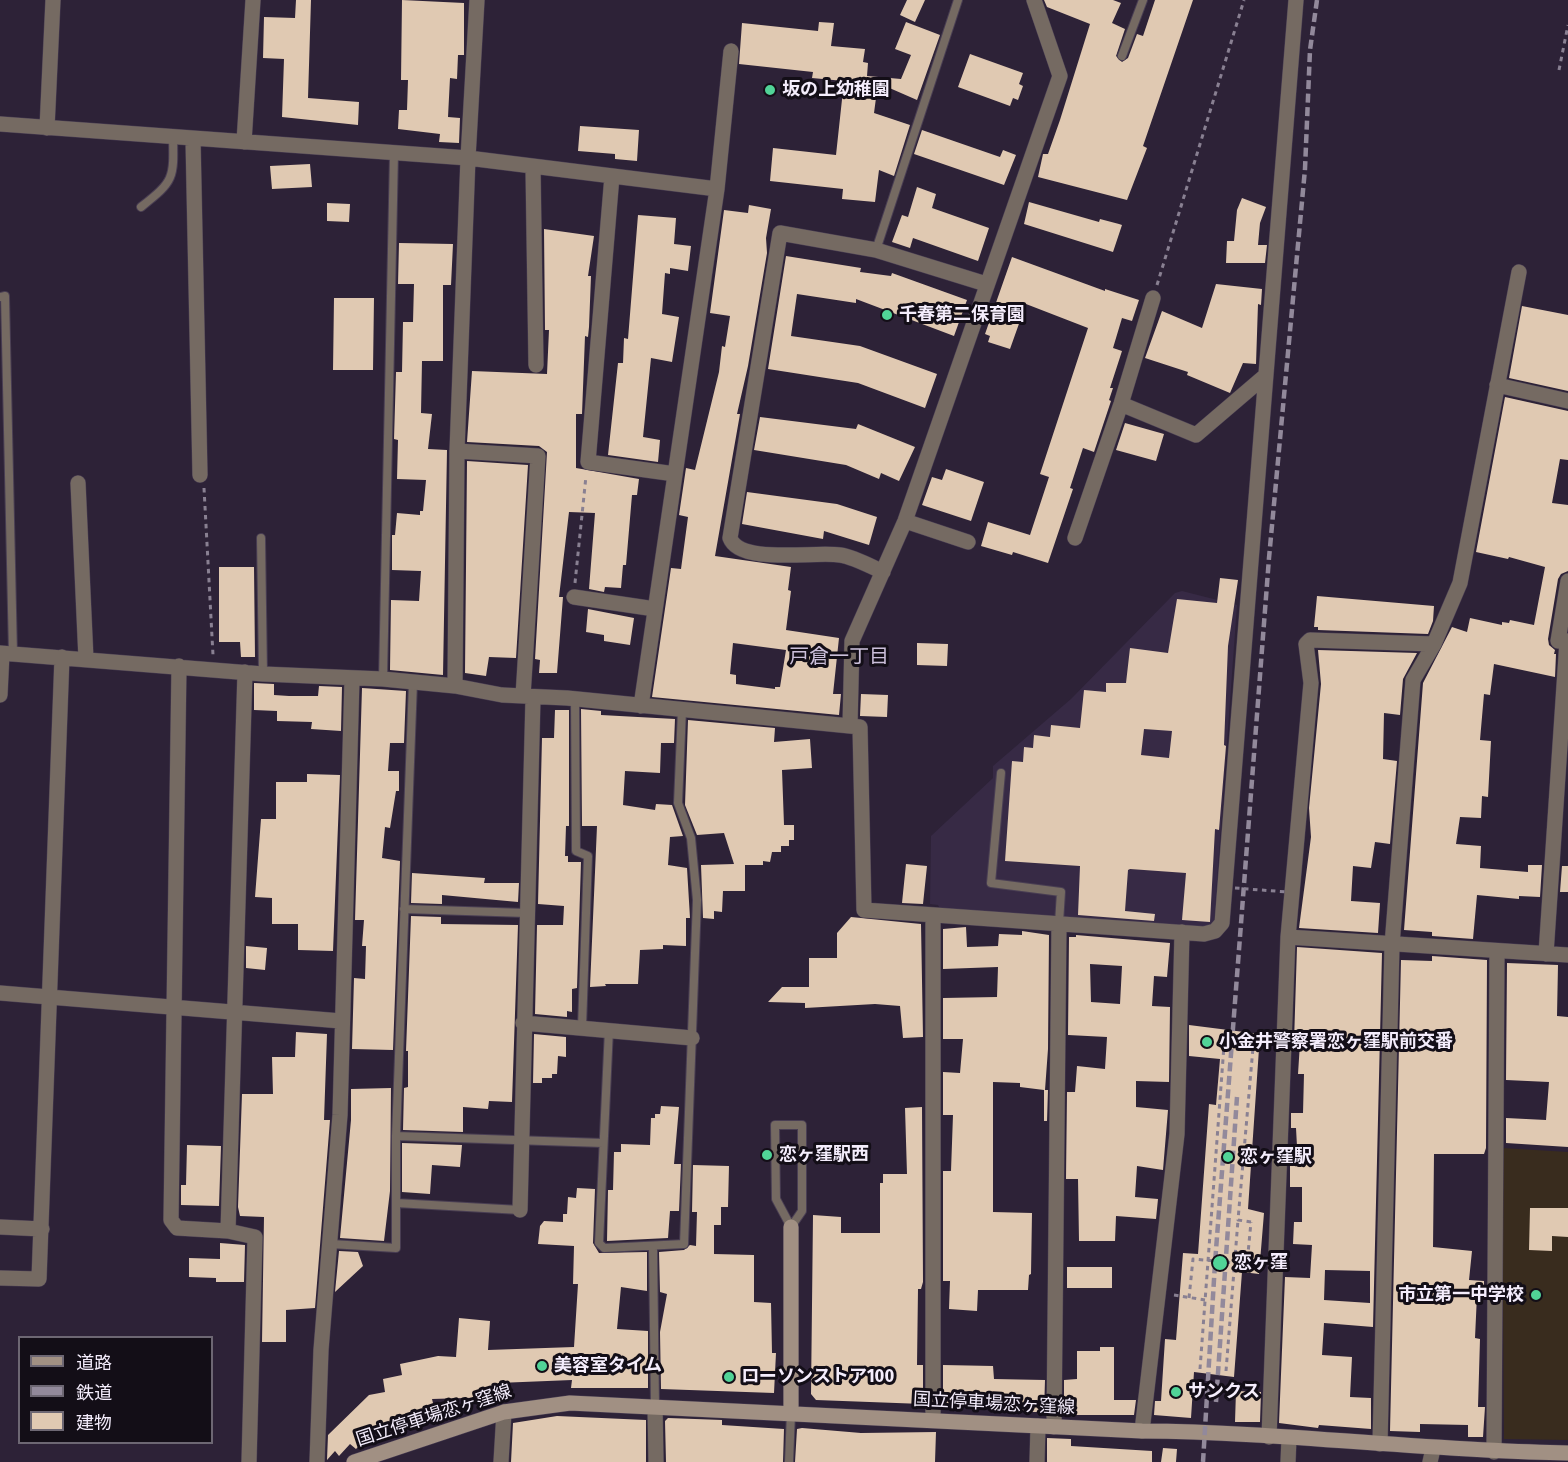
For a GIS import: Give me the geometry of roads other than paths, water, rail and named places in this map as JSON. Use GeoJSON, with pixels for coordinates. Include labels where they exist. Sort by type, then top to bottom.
{"type":"FeatureCollection","features":[{"type":"Feature","properties":{"kind":"main road"},"geometry":{"type":"LineString","coordinates":[[791,1227],[791,1413]]}},
{"type":"Feature","properties":{"kind":"main road","name":"国立停車場恋ヶ窪線"},"geometry":{"type":"LineString","coordinates":[[354,1462],[504,1412],[570,1403],[1054,1427],[1205,1432],[1380,1444],[1431,1455],[1494,1452],[1568,1453]]}},
{"type":"Feature","properties":{"kind":"street"},"geometry":{"type":"LineString","coordinates":[[47,128],[53,0]]}},
{"type":"Feature","properties":{"kind":"street"},"geometry":{"type":"LineString","coordinates":[[244,142],[253,0]]}},
{"type":"Feature","properties":{"kind":"street"},"geometry":{"type":"LineString","coordinates":[[455,686],[457,451],[468,158],[477,0]]}},
{"type":"Feature","properties":{"kind":"street"},"geometry":{"type":"LineString","coordinates":[[850,726],[852,640],[905,521],[1060,76],[1034,0]]}},
{"type":"Feature","properties":{"kind":"street"},"geometry":{"type":"LineString","coordinates":[[0,695],[5,654],[263,674],[383,679],[455,686],[528,697],[575,699],[860,727],[864,910],[1182,932],[1215,931],[1222,923],[1296,0]]}},
{"type":"Feature","properties":{"kind":"street"},"geometry":{"type":"LineString","coordinates":[[641,706],[717,189],[731,51]]}},
{"type":"Feature","properties":{"kind":"street"},"geometry":{"type":"LineString","coordinates":[[0,124],[468,158],[717,189]]}},
{"type":"Feature","properties":{"kind":"street"},"geometry":{"type":"LineString","coordinates":[[193,139],[200,475]]}},
{"type":"Feature","properties":{"kind":"street"},"geometry":{"type":"LineString","coordinates":[[533,167],[536,365]]}},
{"type":"Feature","properties":{"kind":"street"},"geometry":{"type":"LineString","coordinates":[[612,176],[588,462],[675,474]]}},
{"type":"Feature","properties":{"kind":"street"},"geometry":{"type":"LineString","coordinates":[[883,572],[841,555],[777,555],[739,549],[732,544],[730,538],[780,233],[876,250],[986,284]]}},
{"type":"Feature","properties":{"kind":"street"},"geometry":{"type":"LineString","coordinates":[[1380,1444],[1392,945],[1413,680],[1434,645],[1460,584],[1519,272]]}},
{"type":"Feature","properties":{"kind":"street"},"geometry":{"type":"LineString","coordinates":[[1075,538],[1121,404],[1153,298]]}},
{"type":"Feature","properties":{"kind":"street"},"geometry":{"type":"LineString","coordinates":[[1121,404],[1196,435],[1265,376]]}},
{"type":"Feature","properties":{"kind":"street"},"geometry":{"type":"LineString","coordinates":[[1497,385],[1568,401]]}},
{"type":"Feature","properties":{"kind":"street"},"geometry":{"type":"LineString","coordinates":[[457,451],[538,456],[528,697],[520,1210]]}},
{"type":"Feature","properties":{"kind":"street"},"geometry":{"type":"LineString","coordinates":[[78,483],[86,659]]}},
{"type":"Feature","properties":{"kind":"street"},"geometry":{"type":"LineString","coordinates":[[905,521],[968,542]]}},
{"type":"Feature","properties":{"kind":"street"},"geometry":{"type":"LineString","coordinates":[[1546,954],[1562,812],[1568,641],[1558,641],[1568,581]]}},
{"type":"Feature","properties":{"kind":"street"},"geometry":{"type":"LineString","coordinates":[[574,597],[655,609]]}},
{"type":"Feature","properties":{"kind":"street"},"geometry":{"type":"LineString","coordinates":[[1269,1437],[1288,937],[1311,683],[1306,644],[1310,640],[1434,645]]}},
{"type":"Feature","properties":{"kind":"street"},"geometry":{"type":"LineString","coordinates":[[0,1278],[39,1279],[62,657]]}},
{"type":"Feature","properties":{"kind":"street"},"geometry":{"type":"LineString","coordinates":[[180,666],[171,1220],[177,1228],[228,1231],[255,1237],[249,1462]]}},
{"type":"Feature","properties":{"kind":"street"},"geometry":{"type":"LineString","coordinates":[[228,1231],[245,672]]}},
{"type":"Feature","properties":{"kind":"street"},"geometry":{"type":"LineString","coordinates":[[317,1462],[321,1350],[340,1115],[352,679]]}},
{"type":"Feature","properties":{"kind":"street"},"geometry":{"type":"LineString","coordinates":[[933,916],[933,1420]]}},
{"type":"Feature","properties":{"kind":"street"},"geometry":{"type":"LineString","coordinates":[[1054,1427],[1059,923]]}},
{"type":"Feature","properties":{"kind":"street"},"geometry":{"type":"LineString","coordinates":[[1142,1431],[1177,1134],[1182,932]]}},
{"type":"Feature","properties":{"kind":"street"},"geometry":{"type":"LineString","coordinates":[[1288,937],[1568,955]]}},
{"type":"Feature","properties":{"kind":"street"},"geometry":{"type":"LineString","coordinates":[[1494,1452],[1497,952]]}},
{"type":"Feature","properties":{"kind":"street"},"geometry":{"type":"LineString","coordinates":[[0,993],[341,1021]]}},
{"type":"Feature","properties":{"kind":"street"},"geometry":{"type":"LineString","coordinates":[[523,1023],[692,1038]]}},
{"type":"Feature","properties":{"kind":"street"},"geometry":{"type":"LineString","coordinates":[[0,1227],[42,1229]]}},
{"type":"Feature","properties":{"kind":"street"},"geometry":{"type":"LineString","coordinates":[[655,1406],[656,1462]]}},
{"type":"Feature","properties":{"kind":"street"},"geometry":{"type":"LineString","coordinates":[[501,1462],[504,1412]]}},
{"type":"Feature","properties":{"kind":"street"},"geometry":{"type":"LineString","coordinates":[[1037,1462],[1038,1426]]}},
{"type":"Feature","properties":{"kind":"street"},"geometry":{"type":"LineString","coordinates":[[1288,1462],[1289,1438]]}},
{"type":"Feature","properties":{"kind":"lane"},"geometry":{"type":"LineString","coordinates":[[876,250],[958,0]]}},
{"type":"Feature","properties":{"kind":"lane"},"geometry":{"type":"LineString","coordinates":[[1122,56],[1143,0]]}},
{"type":"Feature","properties":{"kind":"lane"},"geometry":{"type":"LineString","coordinates":[[141,207],[165,188],[174,171],[173,137]]}},
{"type":"Feature","properties":{"kind":"lane"},"geometry":{"type":"LineString","coordinates":[[383,679],[394,153]]}},
{"type":"Feature","properties":{"kind":"lane"},"geometry":{"type":"LineString","coordinates":[[0,297],[4,296],[5,654]]}},
{"type":"Feature","properties":{"kind":"lane"},"geometry":{"type":"LineString","coordinates":[[261,538],[263,674]]}},
{"type":"Feature","properties":{"kind":"lane"},"geometry":{"type":"LineString","coordinates":[[331,1244],[396,1248],[396,1136],[413,682]]}},
{"type":"Feature","properties":{"kind":"lane"},"geometry":{"type":"LineString","coordinates":[[575,699],[576,851],[588,856],[582,1027]]}},
{"type":"Feature","properties":{"kind":"lane"},"geometry":{"type":"LineString","coordinates":[[609,1029],[599,1243],[604,1248],[684,1244],[697,900],[691,838],[678,804],[682,710]]}},
{"type":"Feature","properties":{"kind":"lane"},"geometry":{"type":"LineString","coordinates":[[1001,773],[991,883],[1061,892],[1059,923]]}},
{"type":"Feature","properties":{"kind":"lane"},"geometry":{"type":"LineString","coordinates":[[404,909],[526,913]]}},
{"type":"Feature","properties":{"kind":"lane"},"geometry":{"type":"LineString","coordinates":[[775,1125],[802,1125],[802,1211],[791,1227],[776,1198],[775,1125]]}},
{"type":"Feature","properties":{"kind":"lane"},"geometry":{"type":"LineString","coordinates":[[396,1136],[603,1143]]}},
{"type":"Feature","properties":{"kind":"lane"},"geometry":{"type":"LineString","coordinates":[[396,1203],[520,1210]]}},
{"type":"Feature","properties":{"kind":"lane"},"geometry":{"type":"LineString","coordinates":[[653,1247],[655,1406]]}},
{"type":"Feature","properties":{"kind":"lane"},"geometry":{"type":"LineString","coordinates":[[789,1462],[791,1413]]}},
{"type":"Feature","properties":{"kind":"railway"},"geometry":{"type":"LineString","coordinates":[[1203,1462],[1215,1263],[1269,558],[1305,169],[1310,50],[1317,0]]}},
{"type":"Feature","properties":{"kind":"railway"},"geometry":{"type":"LineString","coordinates":[[1216,1402],[1237,1097]]}},
{"type":"Feature","properties":{"kind":"place","name":"坂の上幼稚園"},"geometry":{"type":"Point","coordinates":[770,90]}},
{"type":"Feature","properties":{"kind":"place","name":"千春第二保育園"},"geometry":{"type":"Point","coordinates":[887,315]}},
{"type":"Feature","properties":{"kind":"place","name":"小金井警察署恋ヶ窪駅前交番"},"geometry":{"type":"Point","coordinates":[1207,1042]}},
{"type":"Feature","properties":{"kind":"place","name":"恋ヶ窪駅西"},"geometry":{"type":"Point","coordinates":[767,1155]}},
{"type":"Feature","properties":{"kind":"place","name":"恋ヶ窪駅"},"geometry":{"type":"Point","coordinates":[1228,1157]}},
{"type":"Feature","properties":{"kind":"place","name":"恋ヶ窪"},"geometry":{"type":"Point","coordinates":[1220,1263]}},
{"type":"Feature","properties":{"kind":"place","name":"市立第一中学校"},"geometry":{"type":"Point","coordinates":[1536,1295]}},
{"type":"Feature","properties":{"kind":"place","name":"美容室タイム"},"geometry":{"type":"Point","coordinates":[542,1366]}},
{"type":"Feature","properties":{"kind":"place","name":"ローソンストア100"},"geometry":{"type":"Point","coordinates":[729,1377]}},
{"type":"Feature","properties":{"kind":"place","name":"サンクス"},"geometry":{"type":"Point","coordinates":[1176,1392]}},
{"type":"Feature","properties":{"kind":"district","name":"戸倉一丁目"},"geometry":{"type":"Point","coordinates":[839,657]}}]}
